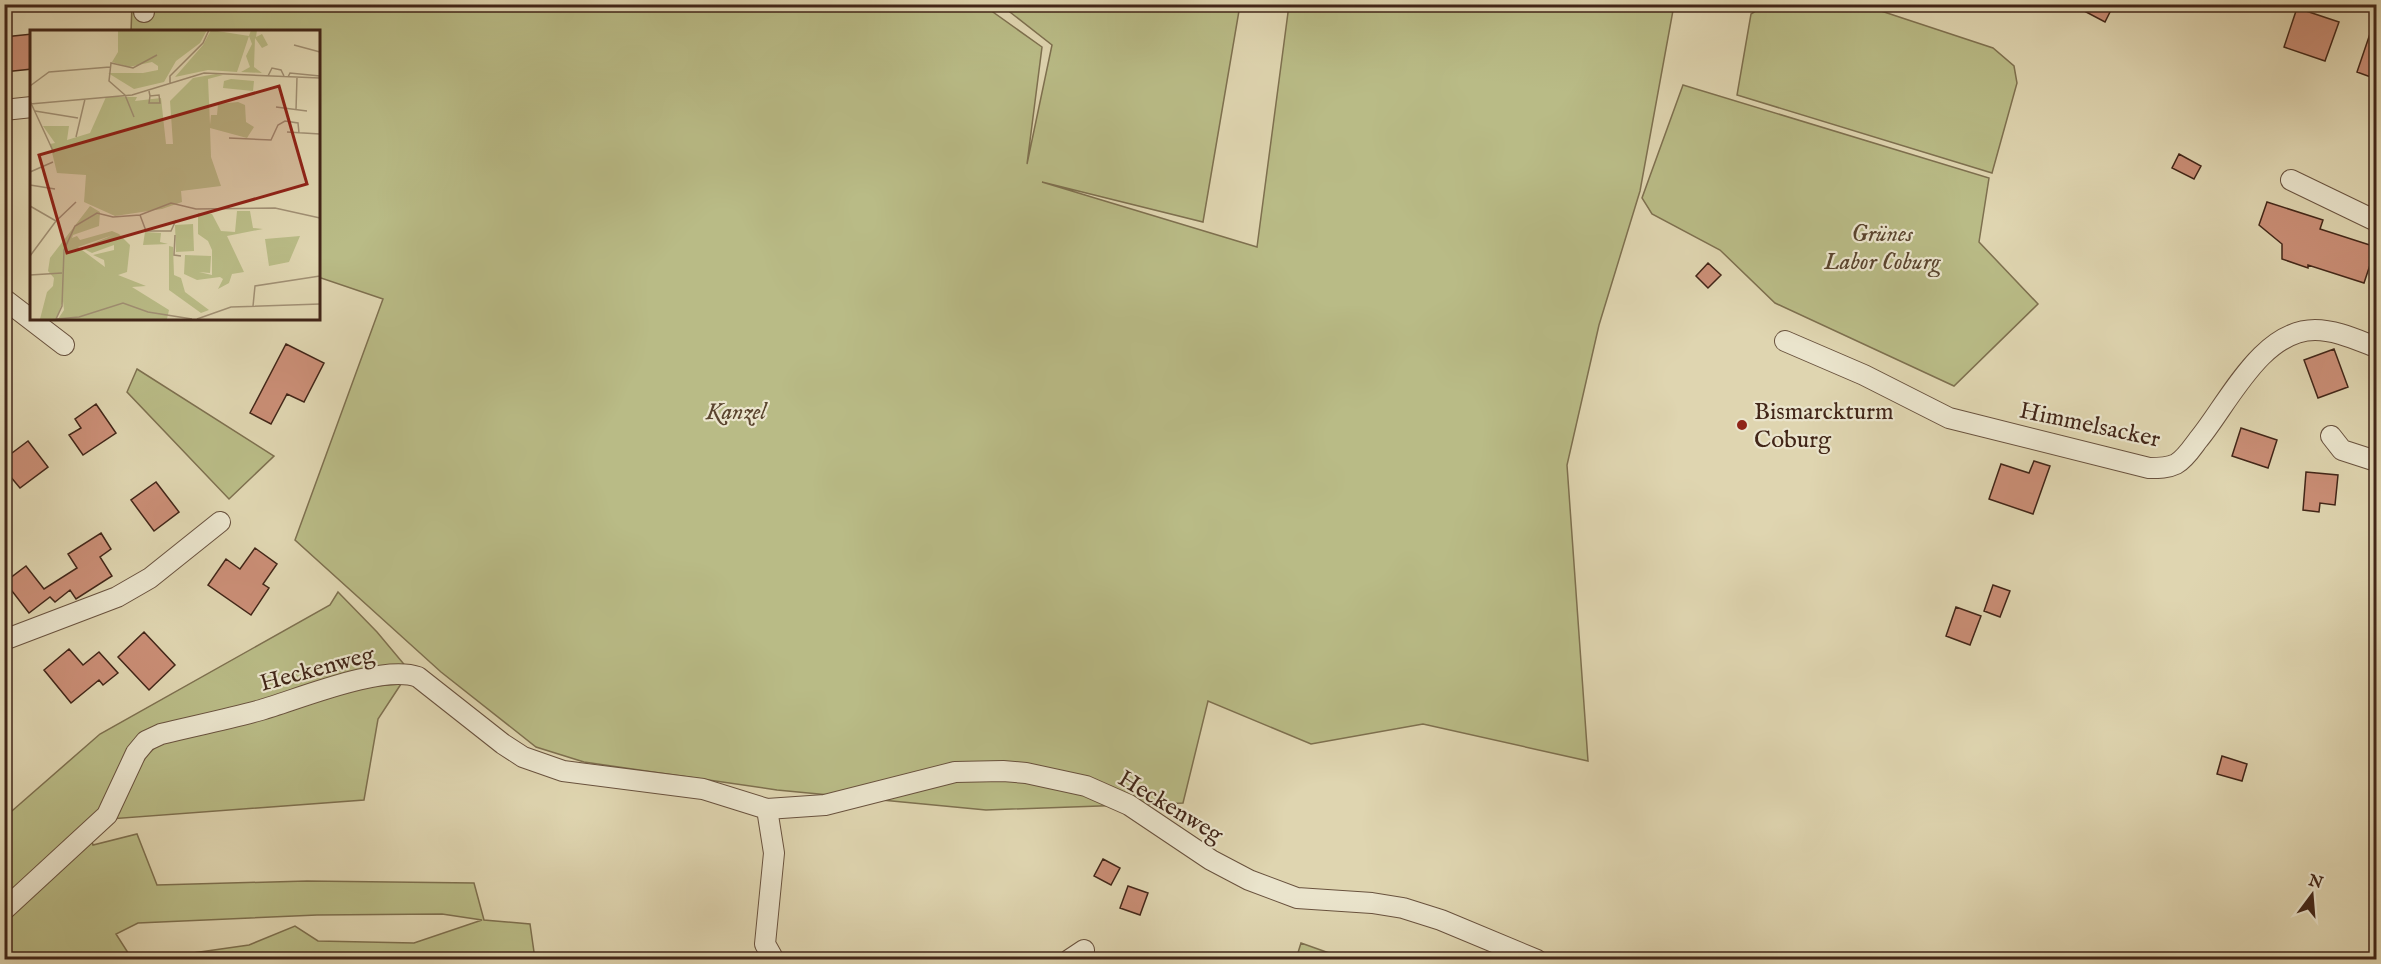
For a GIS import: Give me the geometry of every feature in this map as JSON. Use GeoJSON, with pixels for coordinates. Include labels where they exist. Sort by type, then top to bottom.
{"type":"FeatureCollection","features":[{"type":"Feature","properties":{"kind":"street"},"geometry":{"type":"LineString","coordinates":[[4,110],[30,107]]}},
{"type":"Feature","properties":{"kind":"street"},"geometry":{"type":"LineString","coordinates":[[2291,180],[2376,221]]}},
{"type":"Feature","properties":{"kind":"street"},"geometry":{"type":"LineString","coordinates":[[4,299],[30,319]]}},
{"type":"Feature","properties":{"kind":"street"},"geometry":{"type":"LineString","coordinates":[[31,320],[64,345]]}},
{"type":"Feature","properties":{"kind":"street","name":"Himmelsacker"},"geometry":{"type":"LineString","coordinates":[[1785,341],[1864,375],[1949,418],[2149,468],[2163,468],[2182,460],[2209,428],[2256,360],[2292,334],[2316,330],[2344,335],[2376,347]]}},
{"type":"Feature","properties":{"kind":"street"},"geometry":{"type":"LineString","coordinates":[[2331,436],[2342,450],[2376,461]]}},
{"type":"Feature","properties":{"kind":"street"},"geometry":{"type":"LineString","coordinates":[[4,640],[117,597],[150,578],[220,522]]}},
{"type":"Feature","properties":{"kind":"street","name":"Heckenweg"},"geometry":{"type":"LineString","coordinates":[[4,910],[107,814],[136,753],[146,741],[161,734],[259,711],[384,674],[401,673],[418,676],[502,744],[523,757],[563,771],[703,789],[767,809],[825,805],[955,772],[1026,773],[1086,786],[1129,805],[1211,860],[1249,880],[1311,900],[1372,903],[1403,908],[1441,920],[1537,960]]}},
{"type":"Feature","properties":{"kind":"street"},"geometry":{"type":"LineString","coordinates":[[767,809],[774,853],[765,944],[774,960]]}},
{"type":"Feature","properties":{"kind":"green space","name":"Kanzel"},"geometry":{"type":"Polygon","coordinates":[[[132,4],[983,5],[1042,47],[1027,164],[1052,45],[1006,9],[1007,5],[1240,5],[1203,222],[1042,182],[1257,247],[1289,5],[1674,5],[1640,191],[1599,325],[1567,465],[1588,761],[1423,724],[1311,744],[1208,701],[1183,803],[986,810],[777,790],[584,762],[536,747],[441,672],[295,540],[383,299],[320,278],[320,30],[131,30],[132,4]]]}},
{"type":"Feature","properties":{"kind":"green space"},"geometry":{"type":"Polygon","coordinates":[[[1765,5],[1863,5],[1993,48],[2014,66],[2017,83],[1992,173],[1737,95],[1751,14],[1765,5]]]}},
{"type":"Feature","properties":{"kind":"green space","name":"Grünes Labor Coburg"},"geometry":{"type":"Polygon","coordinates":[[[1683,85],[1989,178],[1979,242],[2038,304],[1954,386],[1775,303],[1720,250],[1652,214],[1642,198],[1683,85]]]}},
{"type":"Feature","properties":{"kind":"green space"},"geometry":{"type":"Polygon","coordinates":[[[137,369],[274,456],[229,499],[127,392],[137,369]]]}},
{"type":"Feature","properties":{"kind":"green space"},"geometry":{"type":"Polygon","coordinates":[[[338,592],[377,632],[413,675],[161,734],[89,831],[93,845],[137,834],[157,885],[307,881],[474,883],[484,920],[530,924],[535,959],[159,960],[157,958],[249,945],[295,926],[318,941],[414,943],[482,920],[442,914],[317,915],[138,923],[116,934],[132,959],[5,959],[5,817],[100,734],[330,605],[338,592]]]}},
{"type":"Feature","properties":{"kind":"green space"},"geometry":{"type":"Polygon","coordinates":[[[401,684],[378,719],[364,800],[110,819],[143,761],[161,744],[363,687],[401,684]]]}},
{"type":"Feature","properties":{"kind":"green space"},"geometry":{"type":"Polygon","coordinates":[[[1301,943],[1346,959],[1296,959],[1301,943]]]}},
{"type":"Feature","properties":{"kind":"building"},"geometry":{"type":"Polygon","coordinates":[[[2071,4],[2114,4],[2105,22],[2071,4]]]}},
{"type":"Feature","properties":{"kind":"building"},"geometry":{"type":"Polygon","coordinates":[[[2297,8],[2339,22],[2325,61],[2284,47],[2297,8]]]}},
{"type":"Feature","properties":{"kind":"building"},"geometry":{"type":"Polygon","coordinates":[[[2374,22],[2376,22],[2376,79],[2357,72],[2374,22]]]}},
{"type":"Feature","properties":{"kind":"building"},"geometry":{"type":"Polygon","coordinates":[[[30,34],[30,69],[4,72],[4,37],[30,34]]]}},
{"type":"Feature","properties":{"kind":"building"},"geometry":{"type":"Polygon","coordinates":[[[2179,154],[2201,166],[2194,179],[2172,168],[2179,154]]]}},
{"type":"Feature","properties":{"kind":"building"},"geometry":{"type":"Polygon","coordinates":[[[2267,202],[2323,220],[2320,229],[2376,247],[2364,283],[2282,259],[2282,244],[2259,225],[2267,202]]]}},
{"type":"Feature","properties":{"kind":"building"},"geometry":{"type":"Polygon","coordinates":[[[1708,263],[1721,275],[1708,288],[1696,276],[1708,263]]]}},
{"type":"Feature","properties":{"kind":"building"},"geometry":{"type":"Polygon","coordinates":[[[286,344],[324,363],[304,402],[287,394],[271,424],[250,413],[286,344]]]}},
{"type":"Feature","properties":{"kind":"building"},"geometry":{"type":"Polygon","coordinates":[[[2334,349],[2348,387],[2318,398],[2304,360],[2334,349]]]}},
{"type":"Feature","properties":{"kind":"building"},"geometry":{"type":"Polygon","coordinates":[[[96,404],[116,433],[83,455],[69,435],[81,428],[75,419],[96,404]]]}},
{"type":"Feature","properties":{"kind":"building"},"geometry":{"type":"Polygon","coordinates":[[[2241,428],[2277,440],[2268,468],[2232,456],[2241,428]]]}},
{"type":"Feature","properties":{"kind":"building"},"geometry":{"type":"Polygon","coordinates":[[[28,441],[48,467],[20,488],[4,469],[4,459],[28,441]]]}},
{"type":"Feature","properties":{"kind":"building"},"geometry":{"type":"Polygon","coordinates":[[[2034,461],[2050,466],[2033,514],[1989,499],[2001,464],[2029,473],[2034,461]]]}},
{"type":"Feature","properties":{"kind":"building"},"geometry":{"type":"Polygon","coordinates":[[[2306,472],[2338,475],[2335,505],[2320,503],[2319,512],[2303,510],[2306,472]]]}},
{"type":"Feature","properties":{"kind":"building"},"geometry":{"type":"Polygon","coordinates":[[[156,482],[179,512],[154,531],[131,500],[156,482]]]}},
{"type":"Feature","properties":{"kind":"building"},"geometry":{"type":"Polygon","coordinates":[[[101,533],[111,549],[100,557],[112,576],[76,599],[70,590],[55,602],[50,597],[29,613],[5,582],[26,566],[44,589],[77,568],[68,554],[101,533]]]}},
{"type":"Feature","properties":{"kind":"building"},"geometry":{"type":"Polygon","coordinates":[[[255,548],[277,564],[263,584],[269,588],[251,615],[208,585],[226,559],[240,569],[255,548]]]}},
{"type":"Feature","properties":{"kind":"building"},"geometry":{"type":"Polygon","coordinates":[[[1993,585],[2010,591],[2000,617],[1984,611],[1993,585]]]}},
{"type":"Feature","properties":{"kind":"building"},"geometry":{"type":"Polygon","coordinates":[[[1956,607],[1981,616],[1970,645],[1946,636],[1956,607]]]}},
{"type":"Feature","properties":{"kind":"building"},"geometry":{"type":"Polygon","coordinates":[[[144,632],[175,665],[149,690],[118,657],[144,632]]]}},
{"type":"Feature","properties":{"kind":"building"},"geometry":{"type":"Polygon","coordinates":[[[69,649],[83,665],[99,652],[118,673],[103,685],[99,680],[71,703],[44,670],[69,649]]]}},
{"type":"Feature","properties":{"kind":"building"},"geometry":{"type":"Polygon","coordinates":[[[2222,756],[2247,764],[2242,781],[2217,774],[2222,756]]]}},
{"type":"Feature","properties":{"kind":"building"},"geometry":{"type":"Polygon","coordinates":[[[1103,859],[1120,868],[1111,885],[1094,876],[1103,859]]]}},
{"type":"Feature","properties":{"kind":"building"},"geometry":{"type":"Polygon","coordinates":[[[1128,886],[1148,893],[1140,915],[1120,908],[1128,886]]]}},
{"type":"Feature","properties":{"kind":"place","name":"Bismarckturm Coburg"},"geometry":{"type":"Point","coordinates":[1742,425]}}]}
